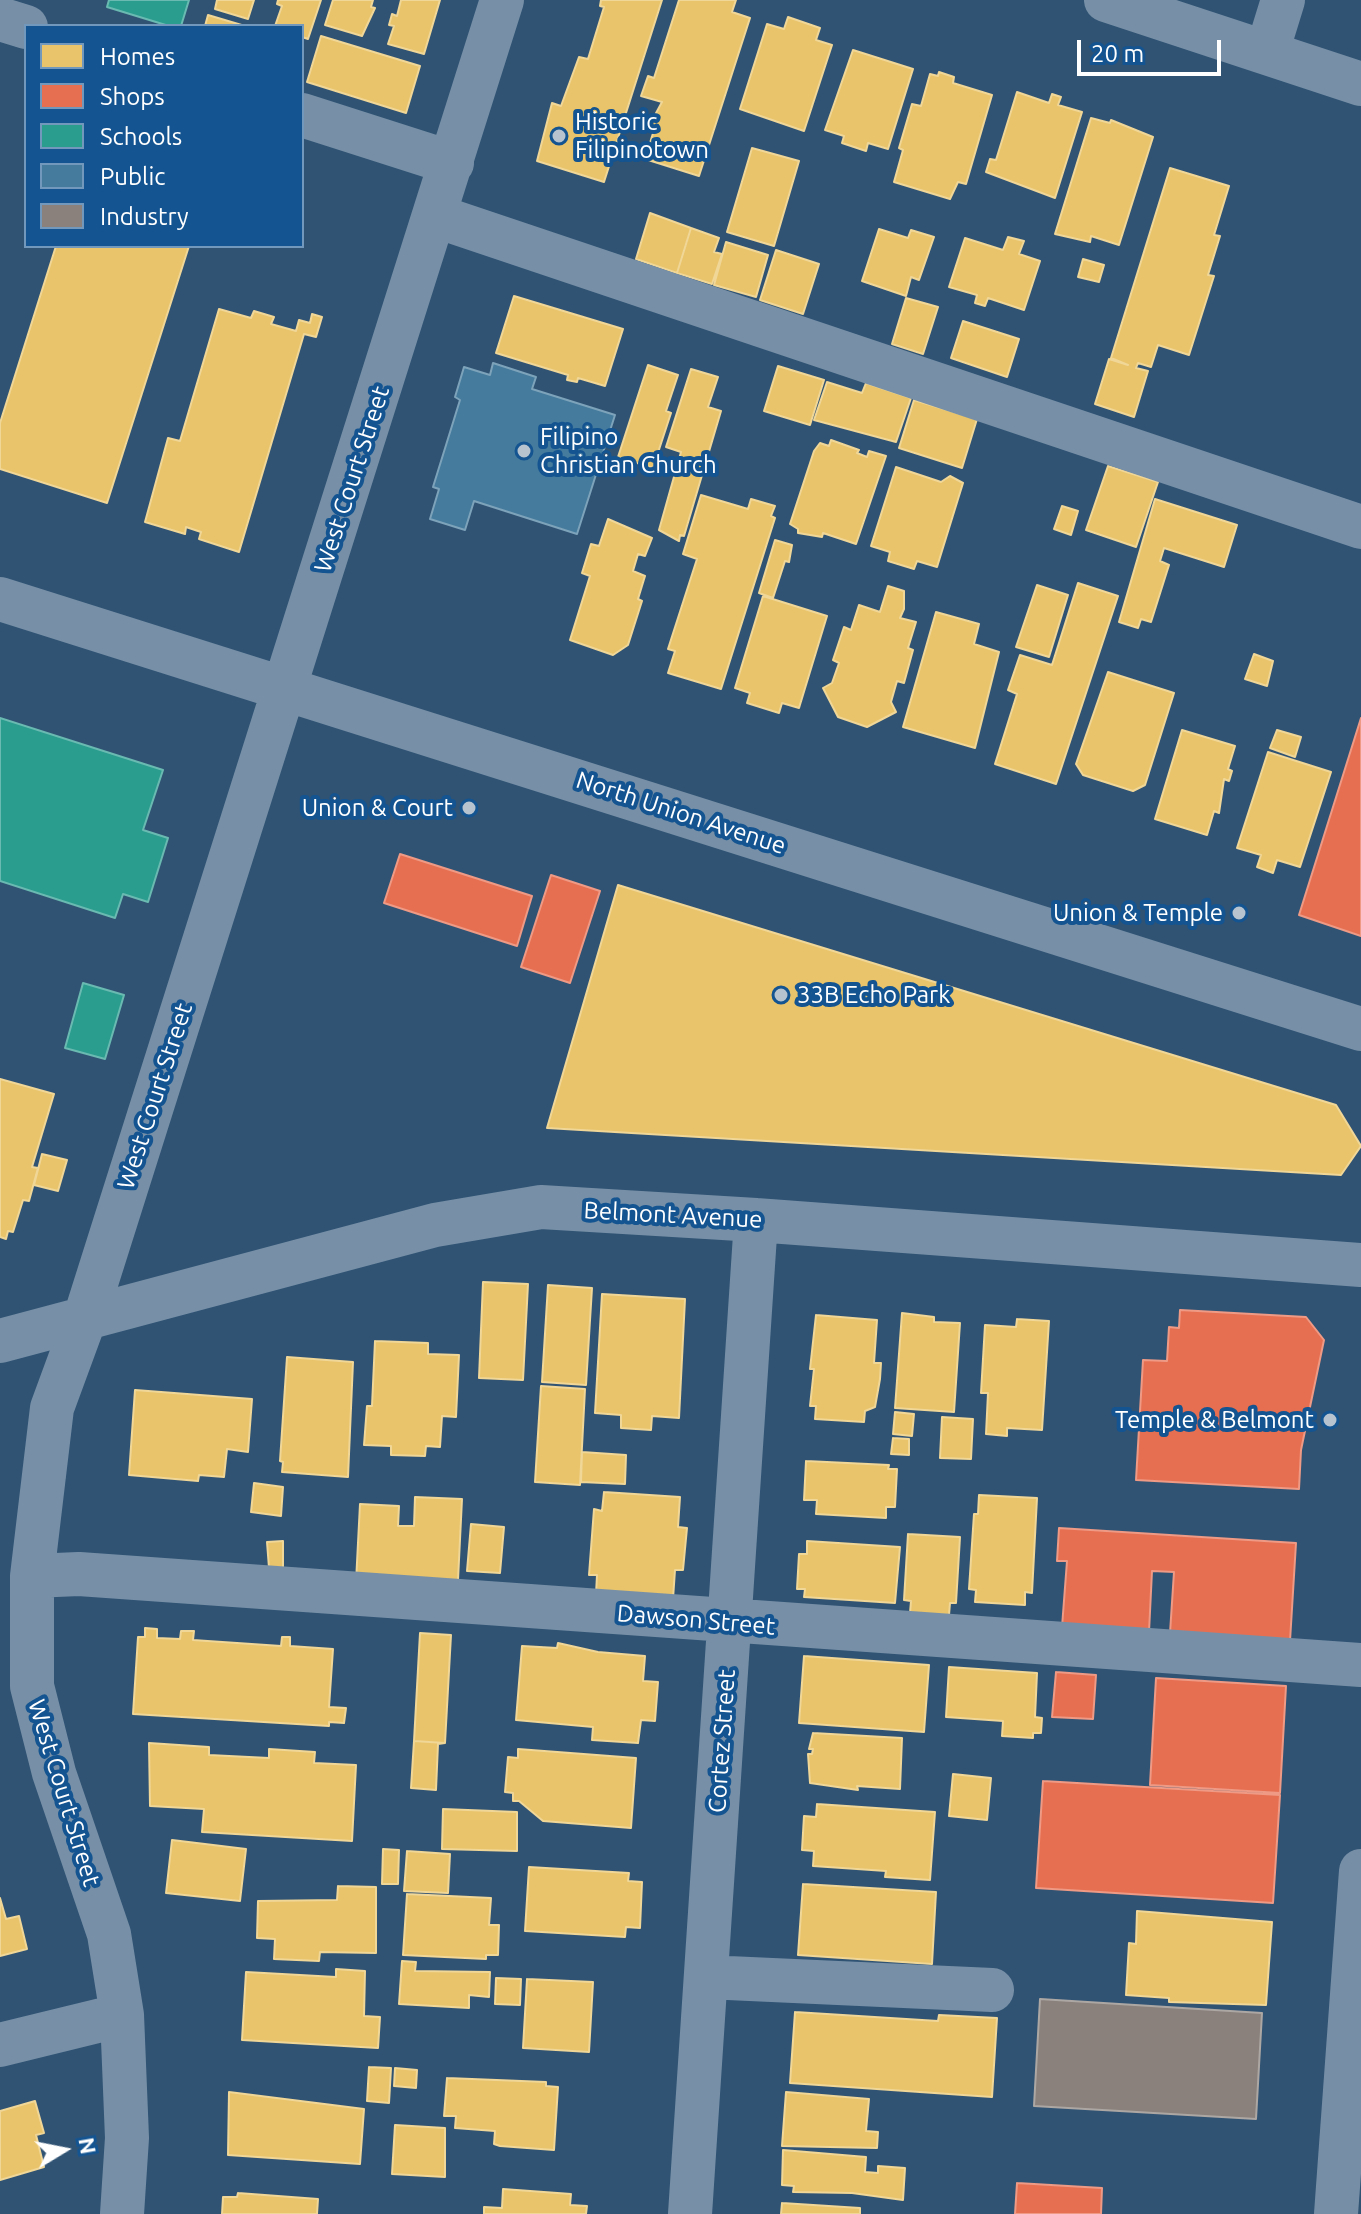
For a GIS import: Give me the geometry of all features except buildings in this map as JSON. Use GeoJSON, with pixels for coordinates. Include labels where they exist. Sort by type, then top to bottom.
{"type":"FeatureCollection","features":[{"type":"Feature","properties":{"kind":"main road"},"geometry":{"type":"LineString","coordinates":[[1336,2214],[1361,1871]]}},
{"type":"Feature","properties":{"kind":"street","name":"West Court Street"},"geometry":{"type":"LineString","coordinates":[[122,2214],[127,2138],[122,2015],[109,1934],[54,1773],[16,1690],[52,1408],[84,1321],[502,0]]}},
{"type":"Feature","properties":{"kind":"street"},"geometry":{"type":"LineString","coordinates":[[1106,0],[1361,84]]}},
{"type":"Feature","properties":{"kind":"street"},"geometry":{"type":"LineString","coordinates":[[1267,52],[1283,0]]}},
{"type":"Feature","properties":{"kind":"street"},"geometry":{"type":"LineString","coordinates":[[0,19],[24,26]]}},
{"type":"Feature","properties":{"kind":"street"},"geometry":{"type":"LineString","coordinates":[[304,116],[452,163]]}},
{"type":"Feature","properties":{"kind":"street"},"geometry":{"type":"LineString","coordinates":[[436,216],[1361,527]]}},
{"type":"Feature","properties":{"kind":"street","name":"North Union Avenue"},"geometry":{"type":"LineString","coordinates":[[0,599],[1361,1029]]}},
{"type":"Feature","properties":{"kind":"street","name":"Belmont Avenue"},"geometry":{"type":"LineString","coordinates":[[0,1341],[435,1225],[541,1207],[1361,1265]]}},
{"type":"Feature","properties":{"kind":"street","name":"Cortez Street"},"geometry":{"type":"LineString","coordinates":[[690,2214],[756,1220]]}},
{"type":"Feature","properties":{"kind":"street","name":"Dawson Street"},"geometry":{"type":"LineString","coordinates":[[32,1576],[79,1574],[1361,1665]]}},
{"type":"Feature","properties":{"kind":"street"},"geometry":{"type":"LineString","coordinates":[[706,1977],[992,1990]]}},
{"type":"Feature","properties":{"kind":"street"},"geometry":{"type":"LineString","coordinates":[[0,2045],[122,2015]]}},
{"type":"Feature","properties":{"kind":"place","name":"Historic Filipinotown"},"geometry":{"type":"Point","coordinates":[559,136]}},
{"type":"Feature","properties":{"kind":"place","name":"Filipino Christian Church"},"geometry":{"type":"Point","coordinates":[524,451]}},
{"type":"Feature","properties":{"kind":"place","name":"Union & Court"},"geometry":{"type":"Point","coordinates":[469,808]}},
{"type":"Feature","properties":{"kind":"place","name":"Union & Temple"},"geometry":{"type":"Point","coordinates":[1239,913]}},
{"type":"Feature","properties":{"kind":"place","name":"33B Echo Park"},"geometry":{"type":"Point","coordinates":[781,995]}},
{"type":"Feature","properties":{"kind":"place","name":"Temple & Belmont"},"geometry":{"type":"Point","coordinates":[1330,1420]}}]}
